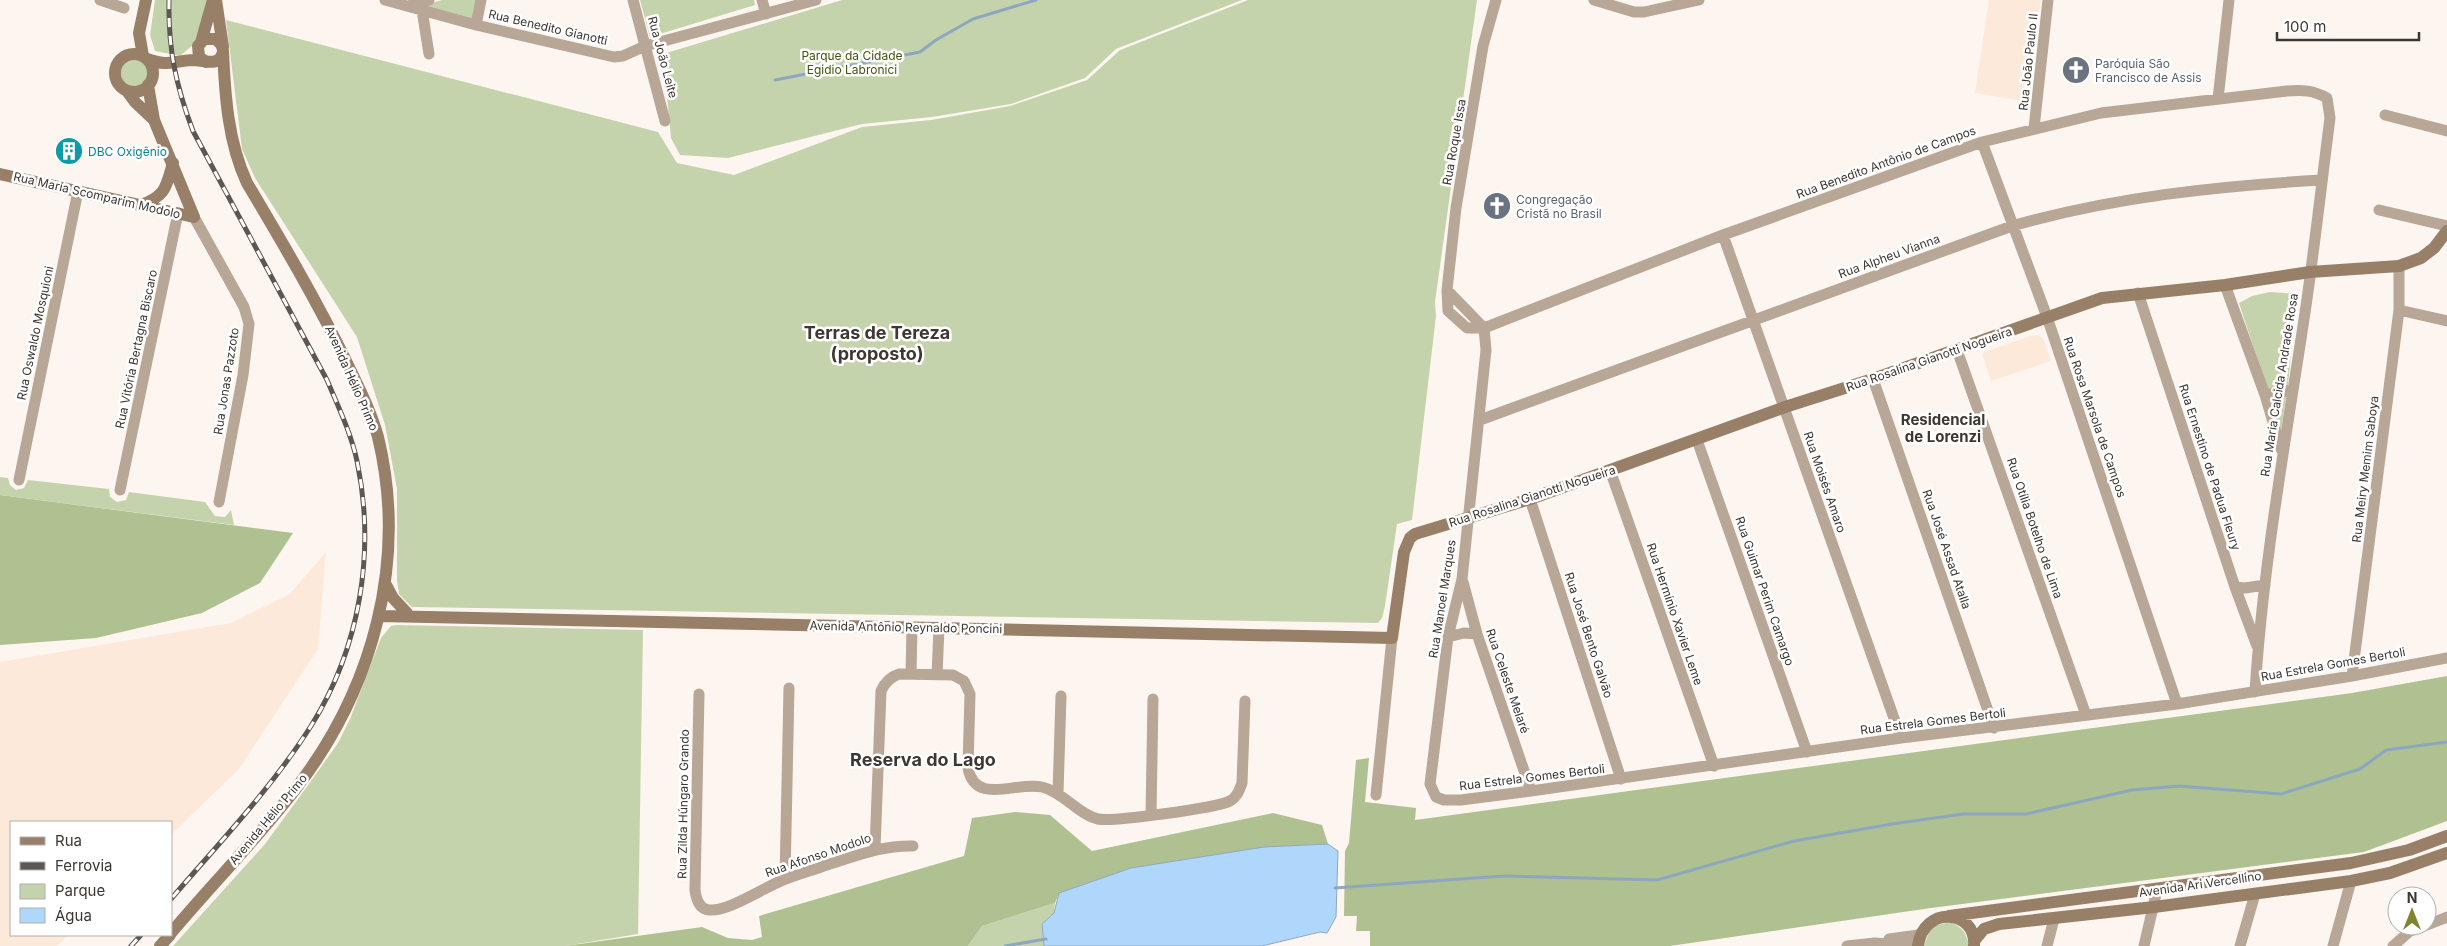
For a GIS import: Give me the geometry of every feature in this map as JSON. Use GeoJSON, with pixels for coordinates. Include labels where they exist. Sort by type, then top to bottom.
{"type":"FeatureCollection","features":[{"type":"Feature","properties":{"kind":"street"},"geometry":{"type":"LineString","coordinates":[[100,0],[124,8]]}},
{"type":"Feature","properties":{"kind":"street"},"geometry":{"type":"LineString","coordinates":[[146,0],[139,33],[119,61],[115,73],[119,85],[154,120]]}},
{"type":"Feature","properties":{"kind":"street","name":"Avenida Hélio Primo"},"geometry":{"type":"LineString","coordinates":[[200,44],[214,0]]}},
{"type":"Feature","properties":{"kind":"street","name":"Avenida Hélio Primo"},"geometry":{"type":"LineString","coordinates":[[172,932],[296,788],[336,728],[355,691],[376,634],[385,583],[389,513],[378,436],[358,387],[324,315],[247,183],[237,161],[231,138],[224,79],[223,49],[214,0]]}},
{"type":"Feature","properties":{"kind":"street","name":"Rua Benedito Gianotti"},"geometry":{"type":"LineString","coordinates":[[386,0],[476,25],[614,57],[623,56],[645,46],[816,0]]}},
{"type":"Feature","properties":{"kind":"street"},"geometry":{"type":"LineString","coordinates":[[407,6],[429,0]]}},
{"type":"Feature","properties":{"kind":"street"},"geometry":{"type":"LineString","coordinates":[[476,25],[481,0]]}},
{"type":"Feature","properties":{"kind":"street","name":"Rua João Leite"},"geometry":{"type":"LineString","coordinates":[[633,0],[665,121]]}},
{"type":"Feature","properties":{"kind":"street"},"geometry":{"type":"LineString","coordinates":[[762,0],[766,14]]}},
{"type":"Feature","properties":{"kind":"street","name":"Rua Roque Issa"},"geometry":{"type":"LineString","coordinates":[[1484,328],[1447,290],[1456,208],[1480,65],[1488,22],[1496,0]]}},
{"type":"Feature","properties":{"kind":"street"},"geometry":{"type":"LineString","coordinates":[[1594,0],[1634,12],[1644,12],[1699,0]]}},
{"type":"Feature","properties":{"kind":"street","name":"Rua João Paulo II"},"geometry":{"type":"LineString","coordinates":[[2034,128],[2048,0]]}},
{"type":"Feature","properties":{"kind":"street"},"geometry":{"type":"LineString","coordinates":[[2218,99],[2230,0]]}},
{"type":"Feature","properties":{"kind":"street"},"geometry":{"type":"LineString","coordinates":[[422,10],[429,54]]}},
{"type":"Feature","properties":{"kind":"street"},"geometry":{"type":"LineString","coordinates":[[139,33],[145,58],[153,69],[150,82],[154,120],[174,163],[194,217]]}},
{"type":"Feature","properties":{"kind":"street"},"geometry":{"type":"LineString","coordinates":[[123,57],[133,54],[164,65],[186,61],[208,63],[219,59],[223,49],[215,39],[208,38],[200,44],[186,61]]}},
{"type":"Feature","properties":{"kind":"street"},"geometry":{"type":"LineString","coordinates":[[200,44],[200,57],[224,79]]}},
{"type":"Feature","properties":{"kind":"street"},"geometry":{"type":"LineString","coordinates":[[127,91],[140,91],[164,65]]}},
{"type":"Feature","properties":{"kind":"street","name":"Rua Benedito Antônio de Campos"},"geometry":{"type":"LineString","coordinates":[[1484,328],[1723,235],[1982,142],[2101,113],[2287,91],[2314,91]]}},
{"type":"Feature","properties":{"kind":"street","name":"Rua Maria Calcida Andrade Rosa"},"geometry":{"type":"LineString","coordinates":[[2255,692],[2258,648],[2282,452],[2310,272],[2330,118],[2327,98],[2314,91]]}},
{"type":"Feature","properties":{"kind":"street"},"geometry":{"type":"LineString","coordinates":[[2385,116],[2447,131]]}},
{"type":"Feature","properties":{"kind":"street","name":"Rua Rosa Marsola de Campos"},"geometry":{"type":"LineString","coordinates":[[1982,142],[2047,317],[2177,704]]}},
{"type":"Feature","properties":{"kind":"street"},"geometry":{"type":"LineString","coordinates":[[141,205],[155,200],[163,193],[174,163]]}},
{"type":"Feature","properties":{"kind":"street","name":"Rua Maria Scomparim Modolo"},"geometry":{"type":"LineString","coordinates":[[0,174],[194,217]]}},
{"type":"Feature","properties":{"kind":"street","name":"Rua Alpheu Vianna"},"geometry":{"type":"LineString","coordinates":[[1480,420],[2012,226],[2064,211],[2140,198],[2268,183],[2322,180]]}},
{"type":"Feature","properties":{"kind":"street","name":"Rua Oswaldo Mosquioni"},"geometry":{"type":"LineString","coordinates":[[19,480],[78,191]]}},
{"type":"Feature","properties":{"kind":"street"},"geometry":{"type":"LineString","coordinates":[[2378,210],[2447,226]]}},
{"type":"Feature","properties":{"kind":"street","name":"Rua Vitória Bertagna Biscaro"},"geometry":{"type":"LineString","coordinates":[[120,490],[178,213]]}},
{"type":"Feature","properties":{"kind":"street","name":"Rua Jonas Pazzoto"},"geometry":{"type":"LineString","coordinates":[[194,217],[244,307],[249,324],[244,366],[219,502]]}},
{"type":"Feature","properties":{"kind":"street","name":"Rua Rosalina Gianotti Nogueira"},"geometry":{"type":"LineString","coordinates":[[1392,638],[1404,552],[1406,543],[1415,534],[1530,499],[1785,407],[1874,379],[2102,298],[2225,285],[2310,272],[2399,266],[2428,253],[2447,231]]}},
{"type":"Feature","properties":{"kind":"street","name":"Rua Moisés Amaro"},"geometry":{"type":"LineString","coordinates":[[1723,235],[1901,738]]}},
{"type":"Feature","properties":{"kind":"street","name":"Rua Meiry Memim Saboya"},"geometry":{"type":"LineString","coordinates":[[2352,676],[2399,310],[2399,266]]}},
{"type":"Feature","properties":{"kind":"street"},"geometry":{"type":"LineString","coordinates":[[2225,285],[2265,395],[2282,452]]}},
{"type":"Feature","properties":{"kind":"street","name":"Rua Ernestino de Padua Fleury"},"geometry":{"type":"LineString","coordinates":[[2138,293],[2235,587],[2258,648]]}},
{"type":"Feature","properties":{"kind":"street"},"geometry":{"type":"LineString","coordinates":[[2399,310],[2447,321]]}},
{"type":"Feature","properties":{"kind":"street","name":"Rua Manoel Marques"},"geometry":{"type":"LineString","coordinates":[[1430,784],[1448,637],[1462,579],[1480,420],[1486,350],[1484,328]]}},
{"type":"Feature","properties":{"kind":"street","name":"Rua Otília Botelho de Lima"},"geometry":{"type":"LineString","coordinates":[[1957,350],[2086,715]]}},
{"type":"Feature","properties":{"kind":"street","name":"Rua José Assad Atalla"},"geometry":{"type":"LineString","coordinates":[[1874,379],[1994,728]]}},
{"type":"Feature","properties":{"kind":"street"},"geometry":{"type":"LineString","coordinates":[[2265,395],[2292,390]]}},
{"type":"Feature","properties":{"kind":"street","name":"Rua Guimar Perim Camargo"},"geometry":{"type":"LineString","coordinates":[[1697,440],[1807,752]]}},
{"type":"Feature","properties":{"kind":"street","name":"Rua Hermínio Xavier Leme"},"geometry":{"type":"LineString","coordinates":[[1610,470],[1714,766]]}},
{"type":"Feature","properties":{"kind":"street","name":"Rua José Bento Galvão"},"geometry":{"type":"LineString","coordinates":[[1530,499],[1621,779]]}},
{"type":"Feature","properties":{"kind":"street","name":"Rua Celeste Melaré"},"geometry":{"type":"LineString","coordinates":[[1462,579],[1477,634],[1531,792]]}},
{"type":"Feature","properties":{"kind":"street"},"geometry":{"type":"LineString","coordinates":[[376,634],[408,616],[393,598],[385,583]]}},
{"type":"Feature","properties":{"kind":"street"},"geometry":{"type":"LineString","coordinates":[[2235,587],[2265,586]]}},
{"type":"Feature","properties":{"kind":"street","name":"Avenida Antônio Reynaldo Poncini"},"geometry":{"type":"LineString","coordinates":[[381,613],[408,616],[1392,638]]}},
{"type":"Feature","properties":{"kind":"street"},"geometry":{"type":"LineString","coordinates":[[911,674],[912,627]]}},
{"type":"Feature","properties":{"kind":"street"},"geometry":{"type":"LineString","coordinates":[[937,675],[938,628]]}},
{"type":"Feature","properties":{"kind":"street"},"geometry":{"type":"LineString","coordinates":[[1448,637],[1464,633],[1477,634]]}},
{"type":"Feature","properties":{"kind":"street"},"geometry":{"type":"LineString","coordinates":[[1376,795],[1392,638]]}},
{"type":"Feature","properties":{"kind":"street","name":"Rua Estrela Gomes Bertoli"},"geometry":{"type":"LineString","coordinates":[[1430,784],[1436,798],[1444,800],[1531,792],[1901,738],[2177,704],[2352,676],[2447,658]]}},
{"type":"Feature","properties":{"kind":"street"},"geometry":{"type":"LineString","coordinates":[[875,849],[881,692],[887,680],[899,674],[953,675],[964,681],[970,694],[968,768],[969,776],[976,785],[985,790],[1028,786],[1042,787],[1058,793],[1098,819],[1151,815],[1217,806],[1230,801],[1239,794],[1242,783],[1245,702]]}},
{"type":"Feature","properties":{"kind":"street"},"geometry":{"type":"LineString","coordinates":[[785,879],[789,688]]}},
{"type":"Feature","properties":{"kind":"street","name":"Rua Zilda Húngaro Grando"},"geometry":{"type":"LineString","coordinates":[[699,694],[696,890],[698,902],[707,910]]}},
{"type":"Feature","properties":{"kind":"street"},"geometry":{"type":"LineString","coordinates":[[1058,793],[1061,696]]}},
{"type":"Feature","properties":{"kind":"street"},"geometry":{"type":"LineString","coordinates":[[1151,815],[1153,699]]}},
{"type":"Feature","properties":{"kind":"street","name":"Avenida Ari Vercellino"},"geometry":{"type":"LineString","coordinates":[[1917,942],[1928,923],[1941,917],[2352,864],[2409,850],[2447,836]]}},
{"type":"Feature","properties":{"kind":"street","name":"Rua Afonso Modolo"},"geometry":{"type":"LineString","coordinates":[[707,910],[720,910],[785,879],[875,849],[913,846]]}},
{"type":"Feature","properties":{"kind":"street"},"geometry":{"type":"LineString","coordinates":[[2409,850],[2414,866]]}},
{"type":"Feature","properties":{"kind":"street","name":"Avenida Ari Vercellino"},"geometry":{"type":"LineString","coordinates":[[1974,944],[1979,933],[1989,926],[2352,881],[2414,866],[2447,853]]}},
{"type":"Feature","properties":{"kind":"street"},"geometry":{"type":"LineString","coordinates":[[2333,946],[2352,881]]}},
{"type":"Feature","properties":{"kind":"street"},"geometry":{"type":"LineString","coordinates":[[2144,946],[2157,890]]}},
{"type":"Feature","properties":{"kind":"street"},"geometry":{"type":"LineString","coordinates":[[2240,946],[2255,894]]}},
{"type":"Feature","properties":{"kind":"street"},"geometry":{"type":"LineString","coordinates":[[1949,916],[1963,922],[1972,934],[1974,944]]}},
{"type":"Feature","properties":{"kind":"street"},"geometry":{"type":"LineString","coordinates":[[2047,946],[2054,919]]}},
{"type":"Feature","properties":{"kind":"street","name":"Avenida Hélio Primo"},"geometry":{"type":"LineString","coordinates":[[160,946],[168,936]]}},
{"type":"Feature","properties":{"kind":"street"},"geometry":{"type":"LineString","coordinates":[[2394,946],[2405,936]]}},
{"type":"Feature","properties":{"kind":"street"},"geometry":{"type":"LineString","coordinates":[[1847,946],[1917,942]]}},
{"type":"Feature","properties":{"kind":"shaded area"},"geometry":{"type":"Polygon","coordinates":[[[1989,0],[2041,0],[2024,101],[1975,93],[1989,0]]]}},
{"type":"Feature","properties":{"kind":"shaded area"},"geometry":{"type":"Polygon","coordinates":[[[2039,335],[2044,340],[2051,361],[1991,381],[1982,353],[2030,336],[2039,335]]]}},
{"type":"Feature","properties":{"kind":"shaded area"},"geometry":{"type":"Polygon","coordinates":[[[326,552],[318,649],[239,769],[172,834],[172,821],[10,821],[10,936],[68,936],[57,946],[0,946],[0,662],[231,623],[290,594],[326,552]]]}},
{"type":"Feature","properties":{"kind":"green space"},"geometry":{"type":"Polygon","coordinates":[[[155,0],[210,0],[193,45],[180,56],[155,51],[150,35],[155,0]]]}},
{"type":"Feature","properties":{"kind":"green space"},"geometry":{"type":"Polygon","coordinates":[[[442,0],[477,0],[473,20],[421,6],[442,0]]]}},
{"type":"Feature","properties":{"kind":"green space"},"geometry":{"type":"Polygon","coordinates":[[[640,0],[754,0],[755,5],[650,37],[640,0]]]}},
{"type":"Feature","properties":{"kind":"green space","name":"Parque da Cidade Egidio Labronici"},"geometry":{"type":"Polygon","coordinates":[[[842,0],[1242,0],[1116,49],[1085,78],[1011,104],[932,117],[862,124],[728,158],[680,155],[671,138],[663,54],[842,0]]]}},
{"type":"Feature","properties":{"kind":"green space"},"geometry":{"type":"Polygon","coordinates":[[[1248,0],[1477,0],[1435,302],[1436,316],[1412,520],[1397,524],[1385,606],[1382,618],[1378,623],[412,607],[399,594],[397,581],[397,489],[385,425],[357,337],[255,178],[242,149],[226,20],[658,132],[677,163],[734,175],[862,127],[931,120],[1010,106],[1087,80],[1120,50],[1248,0]]]}},
{"type":"Feature","properties":{"kind":"green space"},"geometry":{"type":"Polygon","coordinates":[[[135,59],[145,63],[149,73],[145,83],[135,87],[125,83],[121,73],[125,63],[135,59]]]}},
{"type":"Feature","properties":{"kind":"green space"},"geometry":{"type":"Polygon","coordinates":[[[2270,292],[2297,294],[2288,385],[2281,431],[2239,303],[2252,296],[2270,292]]]}},
{"type":"Feature","properties":{"kind":"green space"},"geometry":{"type":"Polygon","coordinates":[[[0,477],[8,478],[10,485],[16,490],[24,488],[28,480],[109,489],[110,497],[117,502],[126,500],[129,492],[205,502],[215,516],[225,517],[231,510],[234,525],[0,495],[0,477]]]}},
{"type":"Feature","properties":{"kind":"green space"},"geometry":{"type":"Polygon","coordinates":[[[0,495],[293,533],[260,583],[202,613],[96,638],[0,645],[0,495]]]}},
{"type":"Feature","properties":{"kind":"green space"},"geometry":{"type":"Polygon","coordinates":[[[391,626],[643,630],[638,934],[565,946],[173,946],[265,844],[338,743],[350,719],[381,638],[391,626]]]}},
{"type":"Feature","properties":{"kind":"green space"},"geometry":{"type":"Polygon","coordinates":[[[2447,676],[2447,821],[2364,852],[1931,908],[1670,946],[1370,946],[1370,931],[1356,931],[1357,916],[1344,916],[1345,851],[1349,843],[1356,760],[1369,758],[1365,802],[1416,808],[1415,820],[2352,693],[2447,676]]]}},
{"type":"Feature","properties":{"kind":"green space"},"geometry":{"type":"Polygon","coordinates":[[[1015,812],[1050,815],[1092,851],[1273,813],[1322,825],[1328,844],[1264,847],[1131,868],[1059,893],[1055,903],[982,926],[968,946],[565,946],[702,927],[728,938],[752,940],[762,937],[759,916],[964,856],[972,818],[1015,812]]]}},
{"type":"Feature","properties":{"kind":"green space"},"geometry":{"type":"Polygon","coordinates":[[[1055,903],[1054,913],[1042,924],[1044,946],[968,946],[982,926],[1055,903]]]}},
{"type":"Feature","properties":{"kind":"green space"},"geometry":{"type":"Polygon","coordinates":[[[1950,922],[1963,931],[1969,946],[1924,946],[1931,927],[1950,922]]]}},
{"type":"Feature","properties":{"kind":"water"},"geometry":{"type":"Polygon","coordinates":[[[1328,844],[1338,851],[1336,917],[1327,933],[1320,932],[1262,946],[1044,946],[1042,924],[1054,913],[1059,893],[1131,868],[1264,847],[1328,844]]]}},
{"type":"Feature","properties":{"kind":"waterway"},"geometry":{"type":"LineString","coordinates":[[775,80],[920,52],[936,40],[973,19],[1036,0]]}},
{"type":"Feature","properties":{"kind":"waterway"},"geometry":{"type":"LineString","coordinates":[[1335,888],[1503,876],[1657,880],[1794,841],[1963,814],[2026,814],[2132,790],[2179,786],[2281,794],[2360,769],[2386,750],[2447,742]]}},
{"type":"Feature","properties":{"kind":"waterway"},"geometry":{"type":"LineString","coordinates":[[1005,946],[1046,939]]}},
{"type":"Feature","properties":{"kind":"railway"},"geometry":{"type":"LineString","coordinates":[[169,0],[170,35],[174,67],[193,131],[327,380],[344,420],[357,461],[365,529],[364,564],[360,598],[342,664],[328,696],[311,726],[279,772],[172,898]]}},
{"type":"Feature","properties":{"kind":"railway"},"geometry":{"type":"LineString","coordinates":[[131,946],[140,936]]}},
{"type":"Feature","properties":{"kind":"place","name":"Paróquia São Francisco de Assis"},"geometry":{"type":"Point","coordinates":[2076,70]}},
{"type":"Feature","properties":{"kind":"place","name":"DBC Oxigênio"},"geometry":{"type":"Point","coordinates":[69,151]}},
{"type":"Feature","properties":{"kind":"place","name":"Congregação Cristã no Brasil"},"geometry":{"type":"Point","coordinates":[1497,206]}},
{"type":"Feature","properties":{"kind":"district","name":"Terras de Tereza (proposto)"},"geometry":{"type":"Point","coordinates":[877,342]}},
{"type":"Feature","properties":{"kind":"district","name":"Residencial de Lorenzi"},"geometry":{"type":"Point","coordinates":[1943,428]}},
{"type":"Feature","properties":{"kind":"district","name":"Reserva do Lago"},"geometry":{"type":"Point","coordinates":[923,759]}}]}
